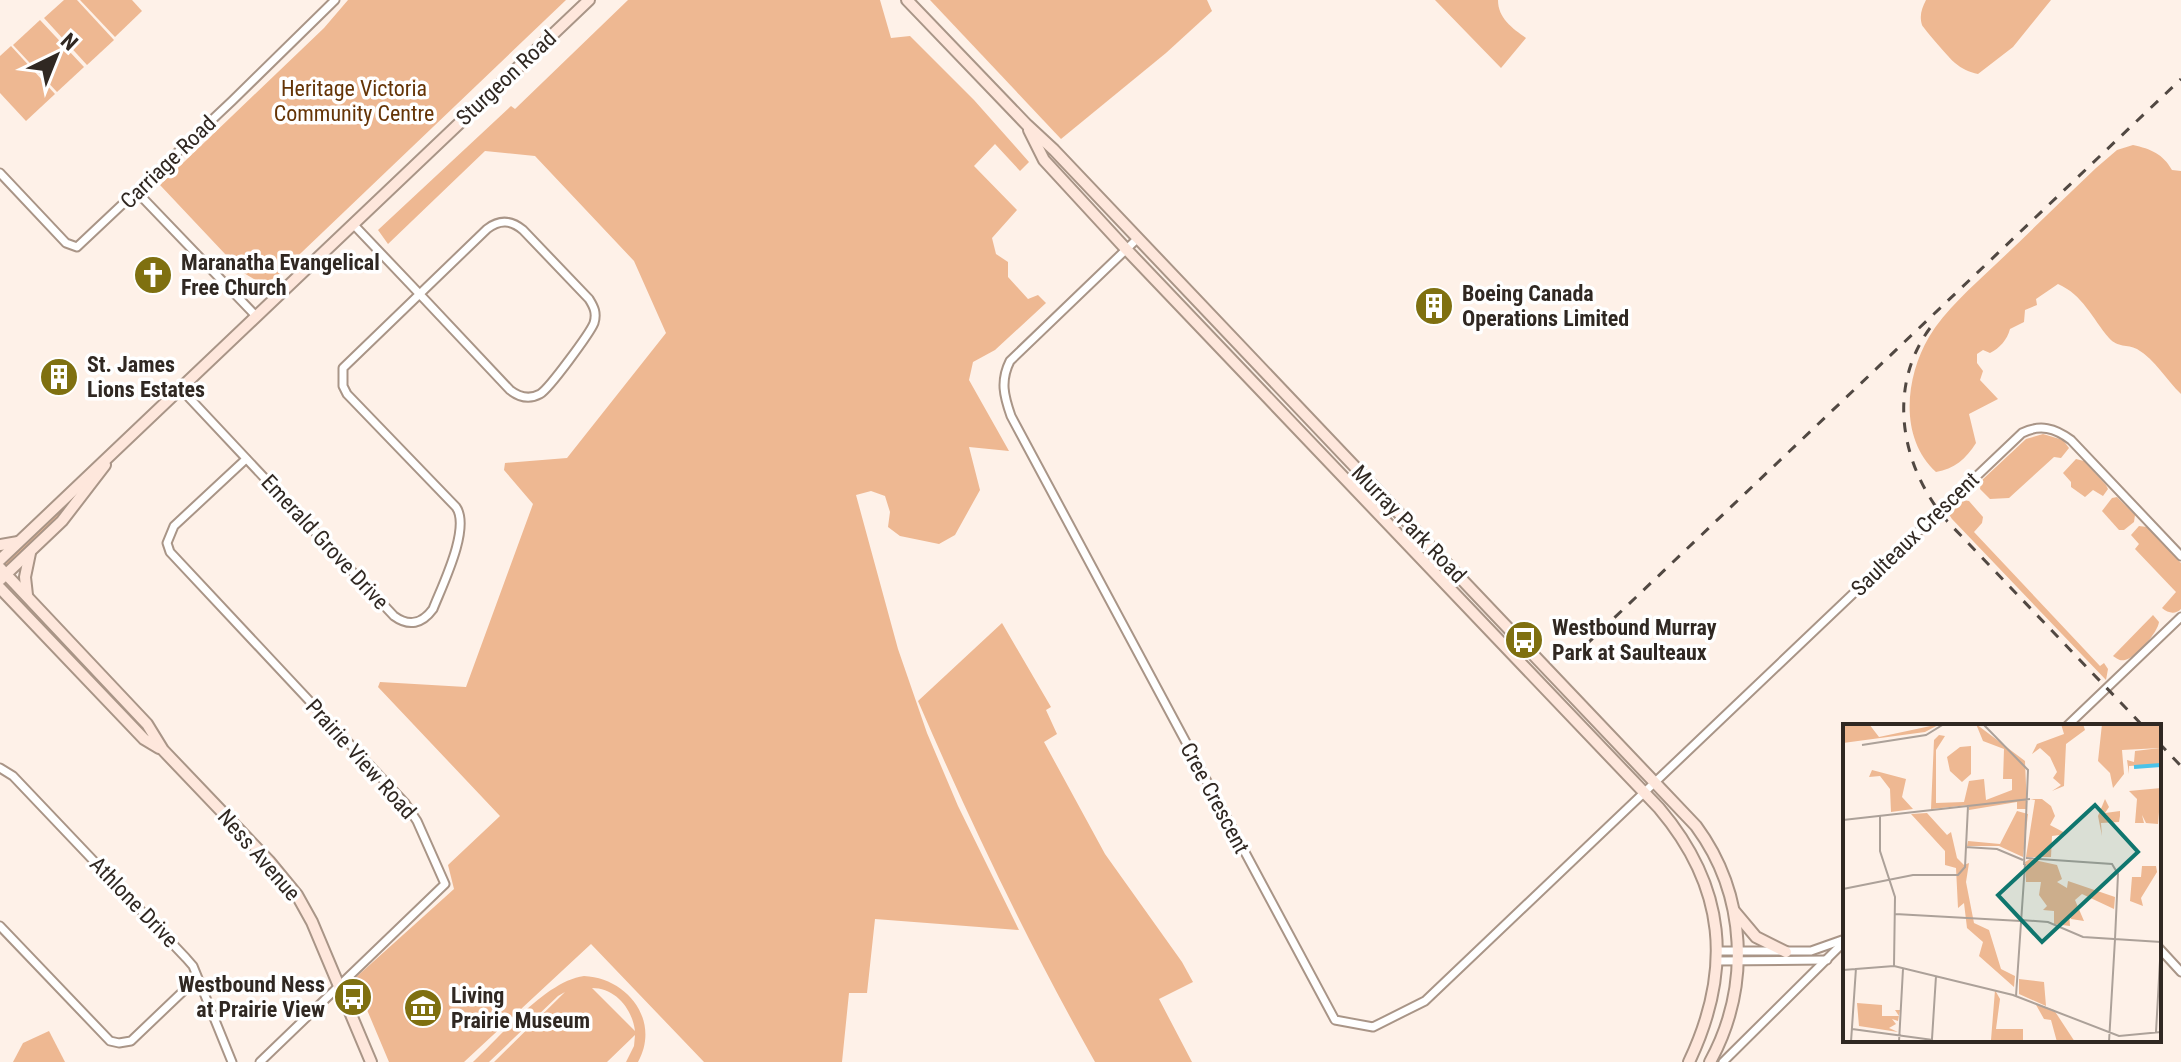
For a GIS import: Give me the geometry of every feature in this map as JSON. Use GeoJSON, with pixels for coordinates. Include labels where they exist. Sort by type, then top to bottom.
{"type":"FeatureCollection","features":[{"type":"Feature","properties":{"kind":"street","name":"Carriage Road"},"geometry":{"type":"LineString","coordinates":[[0,173],[66,243],[77,247],[335,0]]}},
{"type":"Feature","properties":{"kind":"street","name":"Sturgeon Road"},"geometry":{"type":"LineString","coordinates":[[0,560],[589,0]]}},
{"type":"Feature","properties":{"kind":"street","name":"Murray Park Road"},"geometry":{"type":"LineString","coordinates":[[907,0],[1054,150],[1655,782],[1707,841],[1724,873],[1735,912],[1738,957],[1733,1003],[1720,1044],[1710,1062]]}},
{"type":"Feature","properties":{"kind":"street","name":"Murray Park Road"},"geometry":{"type":"LineString","coordinates":[[1027,125],[1044,160],[1126,249],[1673,824],[1702,872],[1715,915],[1717,956],[1713,1000],[1704,1030],[1689,1062]]}},
{"type":"Feature","properties":{"kind":"street"},"geometry":{"type":"LineString","coordinates":[[136,191],[256,316]]}},
{"type":"Feature","properties":{"kind":"street"},"geometry":{"type":"LineString","coordinates":[[353,224],[510,390],[522,397],[529,398],[544,391],[595,319],[589,299],[512,222],[492,225],[419,293]]}},
{"type":"Feature","properties":{"kind":"street","name":"Cree Crescent"},"geometry":{"type":"LineString","coordinates":[[1137,239],[1010,361],[1005,372],[1004,394],[1011,416],[1335,1020],[1373,1027],[1425,1001],[1655,782]]}},
{"type":"Feature","properties":{"kind":"street","name":"Emerald Grove Drive"},"geometry":{"type":"LineString","coordinates":[[181,389],[394,616],[410,623],[424,620],[429,615],[461,533],[459,512],[347,394],[342,378],[343,368],[349,361],[419,293]]}},
{"type":"Feature","properties":{"kind":"street","name":"Saulteaux Crescent"},"geometry":{"type":"LineString","coordinates":[[1655,782],[2015,439],[2030,430],[2053,429],[2071,440],[2181,556]]}},
{"type":"Feature","properties":{"kind":"street","name":"Sturgeon Road"},"geometry":{"type":"LineString","coordinates":[[2,574],[30,553],[62,521],[110,456]]}},
{"type":"Feature","properties":{"kind":"street","name":"Prairie View Road"},"geometry":{"type":"LineString","coordinates":[[246,459],[174,526],[167,543],[170,552],[405,803],[417,821],[445,884],[260,1062]]}},
{"type":"Feature","properties":{"kind":"street"},"geometry":{"type":"LineString","coordinates":[[0,545],[20,542]]}},
{"type":"Feature","properties":{"kind":"street"},"geometry":{"type":"LineString","coordinates":[[28,597],[25,577],[30,553]]}},
{"type":"Feature","properties":{"kind":"street","name":"Ness Avenue"},"geometry":{"type":"LineString","coordinates":[[2,574],[28,597],[147,724],[163,750],[288,882],[304,907],[371,1062]]}},
{"type":"Feature","properties":{"kind":"street","name":"Ness Avenue"},"geometry":{"type":"LineString","coordinates":[[0,588],[144,739],[163,750]]}},
{"type":"Feature","properties":{"kind":"street"},"geometry":{"type":"LineString","coordinates":[[2069,724],[2181,617]]}},
{"type":"Feature","properties":{"kind":"street"},"geometry":{"type":"LineString","coordinates":[[1505,648],[1527,648]]}},
{"type":"Feature","properties":{"kind":"street","name":"Athlone Drive"},"geometry":{"type":"LineString","coordinates":[[0,768],[13,776],[193,966],[232,1062]]}},
{"type":"Feature","properties":{"kind":"street"},"geometry":{"type":"LineString","coordinates":[[1735,912],[1756,937],[1786,952]]}},
{"type":"Feature","properties":{"kind":"street"},"geometry":{"type":"LineString","coordinates":[[0,926],[110,1041],[131,1041],[197,978]]}},
{"type":"Feature","properties":{"kind":"street"},"geometry":{"type":"LineString","coordinates":[[1738,957],[1811,951],[1843,941]]}},
{"type":"Feature","properties":{"kind":"street"},"geometry":{"type":"LineString","coordinates":[[1723,1062],[1843,942]]}},
{"type":"Feature","properties":{"kind":"street"},"geometry":{"type":"LineString","coordinates":[[2161,950],[2181,972]]}},
{"type":"Feature","properties":{"kind":"street"},"geometry":{"type":"LineString","coordinates":[[1717,956],[1828,960]]}},
{"type":"Feature","properties":{"kind":"green space"},"geometry":{"type":"Polygon","coordinates":[[[64,0],[77,0],[114,40],[87,65],[44,18],[64,0]]]}},
{"type":"Feature","properties":{"kind":"green space"},"geometry":{"type":"Polygon","coordinates":[[[80,0],[132,0],[142,11],[115,37],[80,0]]]}},
{"type":"Feature","properties":{"kind":"green space","name":"Heritage Victoria Community Centre"},"geometry":{"type":"Polygon","coordinates":[[[348,0],[566,0],[264,285],[242,272],[160,185],[324,28],[348,0]]]}},
{"type":"Feature","properties":{"kind":"green space","name":"Living Prairie Museum"},"geometry":{"type":"Polygon","coordinates":[[[628,0],[880,0],[891,38],[910,36],[974,100],[1029,162],[1020,171],[995,144],[974,166],[1017,210],[992,238],[996,254],[1008,262],[1008,277],[1028,299],[1038,295],[1046,303],[995,350],[973,362],[969,380],[1009,451],[969,447],[980,490],[955,535],[939,544],[900,536],[888,527],[890,512],[885,496],[871,491],[856,495],[898,649],[927,733],[958,806],[1019,930],[875,919],[867,993],[849,993],[842,1062],[704,1062],[591,944],[464,1062],[389,1062],[354,979],[454,889],[448,865],[500,816],[378,687],[380,682],[466,687],[533,504],[504,470],[505,463],[567,458],[666,333],[634,261],[535,156],[485,151],[388,244],[378,230],[511,106],[515,109],[628,0]]]}},
{"type":"Feature","properties":{"kind":"green space"},"geometry":{"type":"Polygon","coordinates":[[[930,0],[1207,0],[1212,11],[1061,139],[930,0]]]}},
{"type":"Feature","properties":{"kind":"green space"},"geometry":{"type":"Polygon","coordinates":[[[1435,0],[1498,0],[1503,17],[1526,38],[1501,68],[1435,0]]]}},
{"type":"Feature","properties":{"kind":"green space"},"geometry":{"type":"Polygon","coordinates":[[[1926,0],[2051,0],[2013,47],[1978,74],[1955,63],[1924,27],[1921,15],[1926,0]]]}},
{"type":"Feature","properties":{"kind":"green space"},"geometry":{"type":"Polygon","coordinates":[[[40,20],[84,67],[57,92],[13,45],[40,20]]]}},
{"type":"Feature","properties":{"kind":"green space"},"geometry":{"type":"Polygon","coordinates":[[[11,46],[55,94],[26,121],[0,93],[0,56],[11,46]]]}},
{"type":"Feature","properties":{"kind":"green space"},"geometry":{"type":"Polygon","coordinates":[[[2133,145],[2156,153],[2172,170],[2181,171],[2181,394],[2144,354],[2112,341],[2081,301],[2058,284],[2036,299],[2037,305],[2025,310],[2024,322],[2010,329],[2000,346],[1990,353],[1983,350],[1977,354],[1977,363],[1983,371],[1980,380],[1998,399],[1969,414],[1976,443],[1968,454],[1954,466],[1936,472],[1916,442],[1910,407],[1915,371],[1929,337],[1959,299],[2096,168],[2117,150],[2133,145]]]}},
{"type":"Feature","properties":{"kind":"green space"},"geometry":{"type":"Polygon","coordinates":[[[2043,434],[2063,440],[2069,448],[2061,458],[2054,457],[2009,498],[1990,499],[1980,489],[1981,481],[2026,439],[2043,434]]]}},
{"type":"Feature","properties":{"kind":"green space"},"geometry":{"type":"Polygon","coordinates":[[[2076,459],[2084,461],[2106,485],[2108,489],[2103,496],[2093,490],[2085,497],[2071,487],[2071,482],[2063,473],[2076,459]]]}},
{"type":"Feature","properties":{"kind":"green space"},"geometry":{"type":"Polygon","coordinates":[[[100,463],[62,521],[6,574],[0,560],[100,463]]]}},
{"type":"Feature","properties":{"kind":"green space"},"geometry":{"type":"Polygon","coordinates":[[[2117,497],[2135,515],[2134,522],[2124,530],[2119,530],[2102,511],[2112,498],[2117,497]]]}},
{"type":"Feature","properties":{"kind":"green space"},"geometry":{"type":"Polygon","coordinates":[[[1963,500],[1969,501],[1983,517],[1974,532],[2100,666],[2104,663],[2108,669],[2106,680],[1952,519],[1948,513],[1963,500]]]}},
{"type":"Feature","properties":{"kind":"green space"},"geometry":{"type":"Polygon","coordinates":[[[2139,526],[2147,527],[2181,563],[2181,609],[2176,612],[2162,608],[2176,592],[2135,549],[2139,544],[2131,535],[2139,526]]]}},
{"type":"Feature","properties":{"kind":"green space"},"geometry":{"type":"Polygon","coordinates":[[[2153,615],[2159,622],[2158,626],[2140,650],[2125,660],[2113,656],[2153,615]]]}},
{"type":"Feature","properties":{"kind":"green space"},"geometry":{"type":"Polygon","coordinates":[[[1002,623],[1051,707],[1046,710],[1057,734],[1044,742],[1105,854],[1193,982],[1159,999],[1192,1062],[1095,1062],[1002,884],[918,701],[1002,623]]]}},
{"type":"Feature","properties":{"kind":"green space"},"geometry":{"type":"Polygon","coordinates":[[[584,976],[614,984],[636,1004],[645,1031],[638,1062],[626,1062],[634,1046],[635,1035],[607,1062],[494,1062],[565,992],[489,1062],[473,1062],[540,998],[570,980],[584,976]],[[592,988],[635,1031],[621,1001],[592,988]]]}},
{"type":"Feature","properties":{"kind":"green space"},"geometry":{"type":"Polygon","coordinates":[[[49,1031],[65,1062],[13,1062],[23,1043],[49,1031]]]}},
{"type":"Feature","properties":{"kind":"railway"},"geometry":{"type":"LineString","coordinates":[[1571,659],[2181,79]]}},
{"type":"Feature","properties":{"kind":"railway"},"geometry":{"type":"LineString","coordinates":[[1930,328],[1916,351],[1904,401],[1910,452],[1931,500],[1947,521],[2141,724]]}},
{"type":"Feature","properties":{"kind":"railway"},"geometry":{"type":"LineString","coordinates":[[2161,745],[2181,766]]}},
{"type":"Feature","properties":{"kind":"place","name":"Maranatha Evangelical Free Church"},"geometry":{"type":"Point","coordinates":[153,275]}},
{"type":"Feature","properties":{"kind":"place","name":"Boeing Canada Operations Limited"},"geometry":{"type":"Point","coordinates":[1434,306]}},
{"type":"Feature","properties":{"kind":"place","name":"St. James Lions Estates"},"geometry":{"type":"Point","coordinates":[59,377]}},
{"type":"Feature","properties":{"kind":"place","name":"Westbound Murray Park at Saulteaux"},"geometry":{"type":"Point","coordinates":[1524,640]}},
{"type":"Feature","properties":{"kind":"place","name":"Westbound Ness at Prairie View"},"geometry":{"type":"Point","coordinates":[353,997]}},
{"type":"Feature","properties":{"kind":"place","name":"Living Prairie Museum"},"geometry":{"type":"Point","coordinates":[423,1008]}}]}
